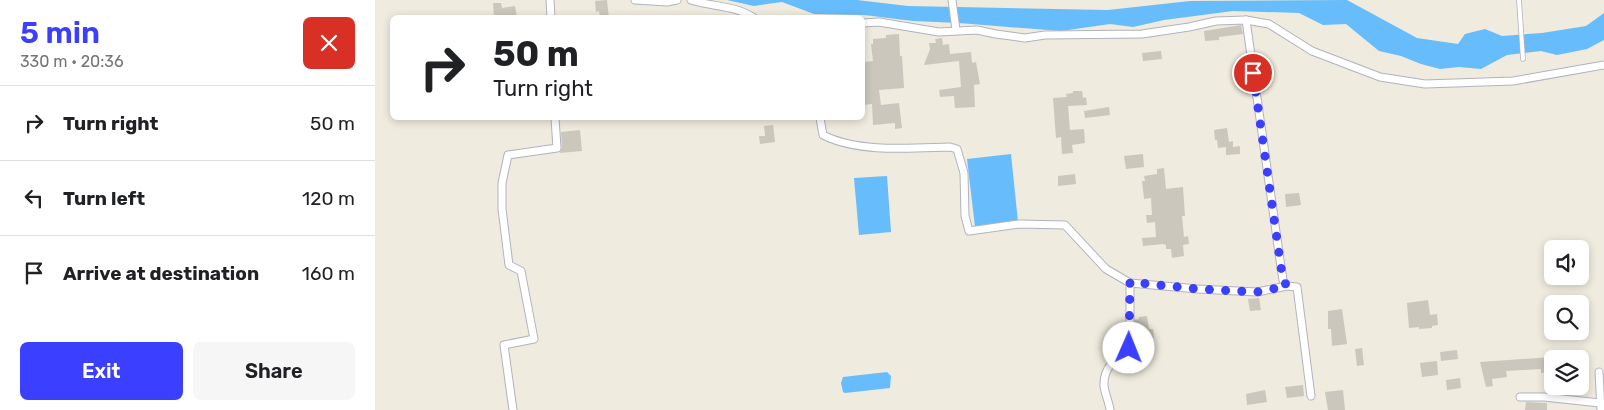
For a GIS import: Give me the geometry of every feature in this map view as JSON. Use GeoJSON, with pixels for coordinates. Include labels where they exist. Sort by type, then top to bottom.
{"type":"FeatureCollection","features":[{"type":"Feature","properties":{"kind":"street"},"geometry":{"type":"LineString","coordinates":[[550,0],[551,15]]}},
{"type":"Feature","properties":{"kind":"street"},"geometry":{"type":"LineString","coordinates":[[635,0],[667,2],[677,0]]}},
{"type":"Feature","properties":{"kind":"street"},"geometry":{"type":"LineString","coordinates":[[691,0],[704,4],[720,5],[750,15]]}},
{"type":"Feature","properties":{"kind":"street"},"geometry":{"type":"LineString","coordinates":[[952,2],[955,28]]}},
{"type":"Feature","properties":{"kind":"street"},"geometry":{"type":"LineString","coordinates":[[865,22],[879,22],[939,32],[955,28],[977,30],[1025,38],[1045,35],[1142,34],[1189,27],[1216,20],[1246,20],[1269,24],[1312,51],[1380,77],[1425,84],[1513,81],[1604,65]]}},
{"type":"Feature","properties":{"kind":"street"},"geometry":{"type":"LineString","coordinates":[[1246,20],[1283,280],[1287,286]]}},
{"type":"Feature","properties":{"kind":"street"},"geometry":{"type":"LineString","coordinates":[[513,410],[504,346],[534,339],[521,271],[509,265],[502,209],[501,183],[508,155],[557,148],[555,120]]}},
{"type":"Feature","properties":{"kind":"street"},"geometry":{"type":"LineString","coordinates":[[820,120],[823,134],[832,139],[883,148],[950,147],[957,149],[964,173],[965,216],[969,231],[1019,224],[1065,225],[1105,269],[1130,282],[1198,289],[1257,292],[1287,286],[1297,287],[1311,396]]}},
{"type":"Feature","properties":{"kind":"street"},"geometry":{"type":"LineString","coordinates":[[1110,410],[1104,386],[1108,368],[1113,360],[1129,348],[1130,282]]}},
{"type":"Feature","properties":{"kind":"street"},"geometry":{"type":"LineString","coordinates":[[1520,397],[1544,397],[1600,406],[1599,372]]}},
{"type":"Feature","properties":{"kind":"lane"},"geometry":{"type":"LineString","coordinates":[[1519,0],[1523,57]]}},
{"type":"Feature","properties":{"kind":"water"},"geometry":{"type":"Polygon","coordinates":[[[727,0],[857,0],[908,6],[1108,10],[1190,1],[1347,0],[1417,38],[1458,44],[1465,34],[1485,29],[1502,36],[1542,33],[1586,26],[1604,13],[1604,40],[1587,49],[1557,55],[1541,51],[1507,55],[1481,69],[1459,67],[1440,69],[1379,51],[1346,24],[1323,25],[1299,13],[1233,11],[1164,20],[1133,27],[1110,24],[1061,31],[913,21],[865,15],[814,14],[782,2],[754,6],[727,0]]]}},
{"type":"Feature","properties":{"kind":"water"},"geometry":{"type":"Polygon","coordinates":[[[1011,154],[1018,222],[975,227],[967,159],[1011,154]]]}},
{"type":"Feature","properties":{"kind":"water"},"geometry":{"type":"Polygon","coordinates":[[[887,176],[891,232],[859,235],[854,178],[887,176]]]}},
{"type":"Feature","properties":{"kind":"water"},"geometry":{"type":"Polygon","coordinates":[[[887,372],[891,376],[890,388],[843,392],[841,383],[843,377],[887,372]]]}},
{"type":"Feature","properties":{"kind":"building"},"geometry":{"type":"Polygon","coordinates":[[[607,0],[609,15],[600,15],[599,11],[596,12],[595,1],[607,0]]]}},
{"type":"Feature","properties":{"kind":"building"},"geometry":{"type":"Polygon","coordinates":[[[493,3],[501,3],[502,8],[515,6],[516,15],[494,15],[493,3]]]}},
{"type":"Feature","properties":{"kind":"building"},"geometry":{"type":"Polygon","coordinates":[[[1241,25],[1243,34],[1219,37],[1219,40],[1205,41],[1204,31],[1241,25]]]}},
{"type":"Feature","properties":{"kind":"building"},"geometry":{"type":"Polygon","coordinates":[[[899,34],[900,56],[902,56],[904,88],[879,90],[881,105],[899,103],[902,128],[895,129],[895,123],[873,125],[872,104],[865,105],[865,62],[873,61],[871,44],[873,44],[873,39],[886,38],[886,35],[899,34]]]}},
{"type":"Feature","properties":{"kind":"building"},"geometry":{"type":"Polygon","coordinates":[[[942,38],[943,45],[949,44],[950,54],[971,52],[972,63],[976,62],[980,84],[974,85],[975,107],[955,108],[954,96],[940,97],[939,90],[961,87],[959,61],[924,65],[930,49],[929,43],[936,43],[935,39],[942,38]]]}},
{"type":"Feature","properties":{"kind":"building"},"geometry":{"type":"Polygon","coordinates":[[[1161,51],[1162,59],[1143,61],[1142,53],[1161,51]]]}},
{"type":"Feature","properties":{"kind":"building"},"geometry":{"type":"Polygon","coordinates":[[[1073,91],[1082,91],[1083,98],[1086,97],[1087,105],[1068,106],[1070,130],[1084,129],[1085,143],[1072,145],[1073,153],[1062,154],[1061,137],[1056,138],[1053,98],[1067,97],[1066,94],[1073,93],[1073,91]]]}},
{"type":"Feature","properties":{"kind":"building"},"geometry":{"type":"Polygon","coordinates":[[[1109,107],[1110,115],[1085,118],[1084,111],[1109,107]]]}},
{"type":"Feature","properties":{"kind":"building"},"geometry":{"type":"Polygon","coordinates":[[[773,125],[775,142],[760,144],[759,136],[765,136],[764,126],[773,125]]]}},
{"type":"Feature","properties":{"kind":"building"},"geometry":{"type":"Polygon","coordinates":[[[1227,128],[1229,142],[1233,141],[1233,147],[1240,146],[1240,154],[1226,155],[1226,147],[1218,148],[1214,130],[1227,128]]]}},
{"type":"Feature","properties":{"kind":"building"},"geometry":{"type":"Polygon","coordinates":[[[580,130],[582,151],[560,153],[562,148],[561,132],[580,130]]]}},
{"type":"Feature","properties":{"kind":"building"},"geometry":{"type":"Polygon","coordinates":[[[1143,154],[1144,167],[1126,169],[1124,156],[1143,154]]]}},
{"type":"Feature","properties":{"kind":"building"},"geometry":{"type":"Polygon","coordinates":[[[1164,168],[1166,189],[1183,187],[1185,216],[1182,216],[1184,237],[1188,236],[1189,244],[1183,245],[1184,256],[1172,258],[1171,249],[1166,249],[1166,245],[1143,246],[1142,238],[1156,237],[1155,222],[1147,223],[1146,215],[1152,215],[1151,198],[1144,199],[1142,181],[1145,181],[1144,176],[1157,174],[1157,169],[1164,168]]]}},
{"type":"Feature","properties":{"kind":"building"},"geometry":{"type":"Polygon","coordinates":[[[1075,174],[1076,184],[1058,186],[1058,176],[1075,174]]]}},
{"type":"Feature","properties":{"kind":"building"},"geometry":{"type":"Polygon","coordinates":[[[1299,193],[1301,205],[1286,207],[1285,194],[1299,193]]]}},
{"type":"Feature","properties":{"kind":"building"},"geometry":{"type":"Polygon","coordinates":[[[1259,298],[1261,310],[1250,311],[1248,299],[1259,298]]]}},
{"type":"Feature","properties":{"kind":"building"},"geometry":{"type":"Polygon","coordinates":[[[1428,300],[1430,315],[1437,314],[1438,325],[1432,326],[1432,328],[1409,328],[1407,303],[1428,300]]]}},
{"type":"Feature","properties":{"kind":"building"},"geometry":{"type":"Polygon","coordinates":[[[1342,309],[1347,344],[1332,346],[1331,329],[1328,329],[1328,311],[1342,309]]]}},
{"type":"Feature","properties":{"kind":"building"},"geometry":{"type":"Polygon","coordinates":[[[1147,316],[1149,329],[1153,329],[1154,338],[1151,339],[1151,342],[1139,343],[1138,338],[1135,338],[1135,320],[1139,319],[1139,317],[1147,316]]]}},
{"type":"Feature","properties":{"kind":"building"},"geometry":{"type":"Polygon","coordinates":[[[1362,348],[1364,365],[1357,366],[1355,349],[1362,348]]]}},
{"type":"Feature","properties":{"kind":"building"},"geometry":{"type":"Polygon","coordinates":[[[1457,350],[1458,359],[1441,361],[1440,352],[1457,350]]]}},
{"type":"Feature","properties":{"kind":"building"},"geometry":{"type":"Polygon","coordinates":[[[1544,358],[1544,373],[1541,373],[1541,369],[1506,371],[1507,377],[1492,379],[1493,386],[1486,387],[1480,362],[1544,358]]]}},
{"type":"Feature","properties":{"kind":"building"},"geometry":{"type":"Polygon","coordinates":[[[1437,361],[1438,375],[1422,377],[1420,363],[1437,361]]]}},
{"type":"Feature","properties":{"kind":"building"},"geometry":{"type":"Polygon","coordinates":[[[1460,378],[1461,388],[1447,390],[1446,380],[1460,378]]]}},
{"type":"Feature","properties":{"kind":"building"},"geometry":{"type":"Polygon","coordinates":[[[1303,385],[1304,396],[1287,398],[1285,387],[1303,385]]]}},
{"type":"Feature","properties":{"kind":"building"},"geometry":{"type":"Polygon","coordinates":[[[1265,390],[1267,402],[1247,405],[1246,394],[1265,390]]]}},
{"type":"Feature","properties":{"kind":"building"},"geometry":{"type":"Polygon","coordinates":[[[1343,390],[1345,410],[1328,410],[1325,392],[1343,390]]]}},
{"type":"Feature","properties":{"kind":"building"},"geometry":{"type":"Polygon","coordinates":[[[1526,402],[1547,403],[1547,410],[1525,410],[1526,402]]]}},
{"type":"Feature","properties":{"kind":"route"},"geometry":{"type":"LineString","coordinates":[[1129,348],[1130,282],[1198,289],[1257,292],[1287,286],[1283,280],[1253,73]]}}]}
